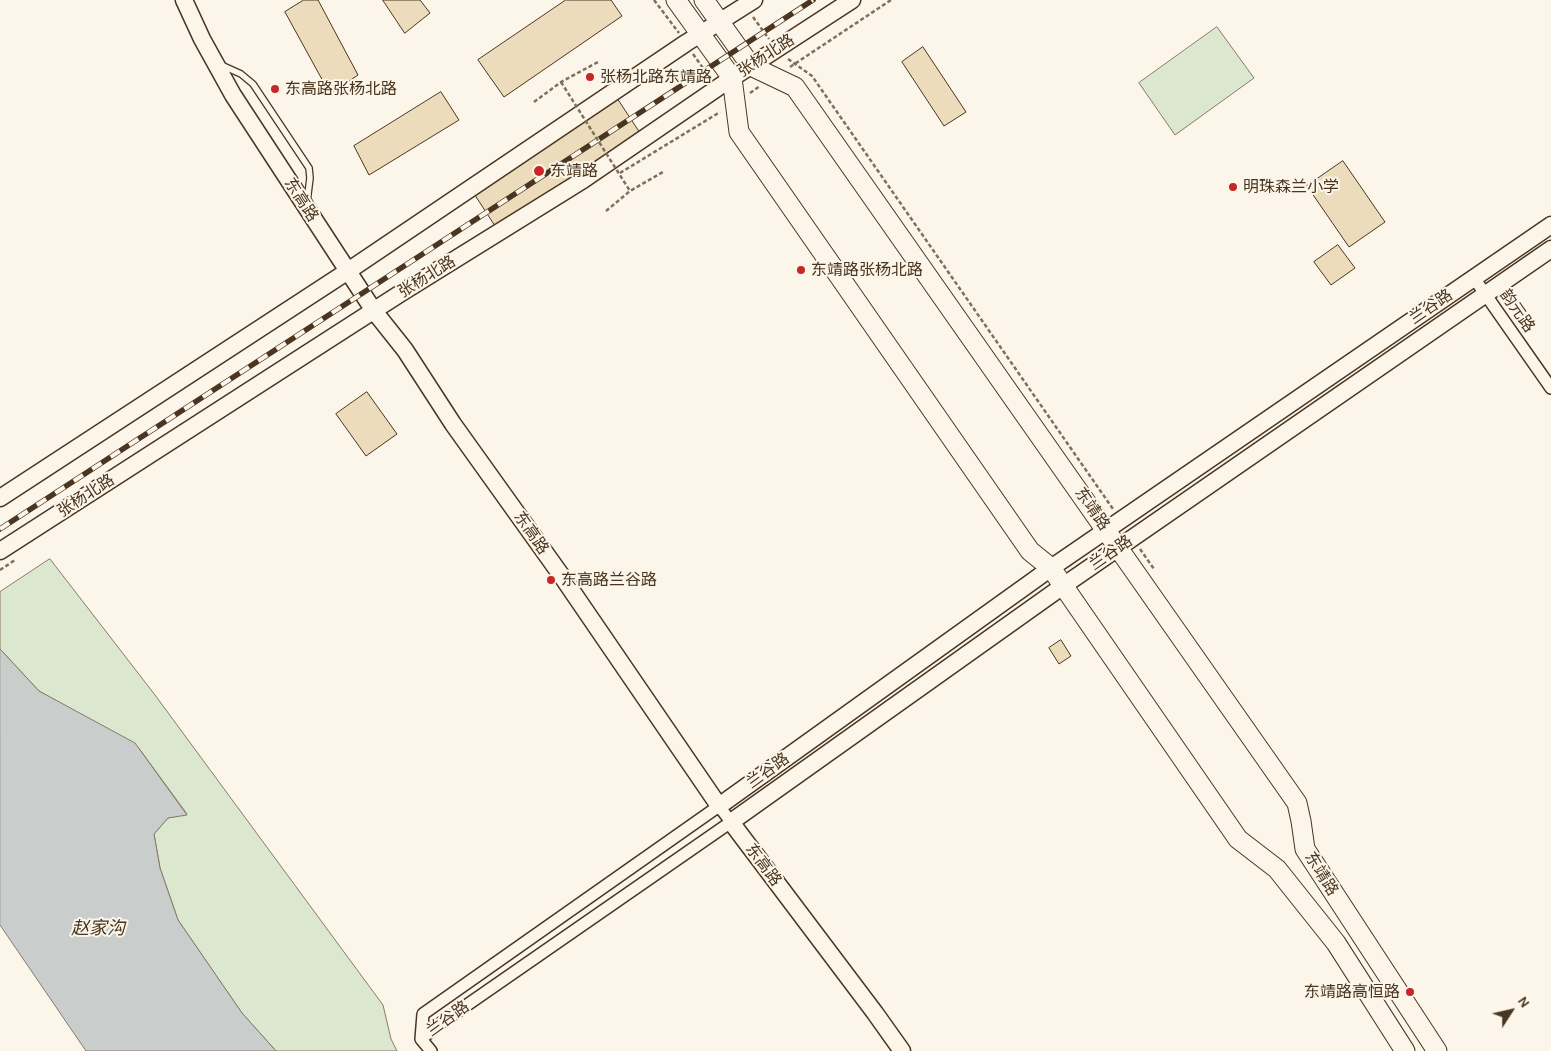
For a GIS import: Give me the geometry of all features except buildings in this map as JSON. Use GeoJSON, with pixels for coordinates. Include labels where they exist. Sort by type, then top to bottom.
{"type":"FeatureCollection","features":[{"type":"Feature","properties":{"kind":"main road","name":"东靖路"},"geometry":{"type":"LineString","coordinates":[[676,0],[732,78],[739,132],[1030,551],[1051,568],[1238,839],[1277,869],[1336,942],[1404,1051]]}},
{"type":"Feature","properties":{"kind":"main road","name":"东靖路"},"geometry":{"type":"LineString","coordinates":[[704,0],[751,66],[795,87],[1119,547],[1297,803],[1305,849],[1437,1051]]}},
{"type":"Feature","properties":{"kind":"street","name":"东高路"},"geometry":{"type":"LineString","coordinates":[[184,0],[202,39],[232,95],[374,311],[405,350],[453,424],[561,575],[719,806],[902,1051]]}},
{"type":"Feature","properties":{"kind":"street"},"geometry":{"type":"LineString","coordinates":[[0,498],[348,271],[754,0]]}},
{"type":"Feature","properties":{"kind":"street","name":"张杨北路"},"geometry":{"type":"LineString","coordinates":[[0,551],[374,311],[583,180],[732,78],[852,0]]}},
{"type":"Feature","properties":{"kind":"street","name":"兰谷路"},"geometry":{"type":"LineString","coordinates":[[421,1038],[423,1014],[719,806],[1051,568],[1551,225]]}},
{"type":"Feature","properties":{"kind":"street","name":"兰谷路"},"geometry":{"type":"LineString","coordinates":[[421,1038],[731,822],[1063,586],[1551,249]]}},
{"type":"Feature","properties":{"kind":"street","name":"韵元路"},"geometry":{"type":"LineString","coordinates":[[1474,278],[1551,388]]}},
{"type":"Feature","properties":{"kind":"street"},"geometry":{"type":"LineString","coordinates":[[421,1038],[431,1051]]}},
{"type":"Feature","properties":{"kind":"lane"},"geometry":{"type":"LineString","coordinates":[[214,62],[240,74],[253,84],[309,168],[310,178],[306,207]]}},
{"type":"Feature","properties":{"kind":"path"},"geometry":{"type":"LineString","coordinates":[[534,102],[561,82],[598,62]]}},
{"type":"Feature","properties":{"kind":"path"},"geometry":{"type":"LineString","coordinates":[[561,82],[630,191]]}},
{"type":"Feature","properties":{"kind":"path"},"geometry":{"type":"LineString","coordinates":[[606,211],[630,191],[663,172]]}},
{"type":"Feature","properties":{"kind":"green space"},"geometry":{"type":"Polygon","coordinates":[[[1217,27],[1254,78],[1175,135],[1139,83],[1217,27]]]}},
{"type":"Feature","properties":{"kind":"green space"},"geometry":{"type":"Polygon","coordinates":[[[50,559],[155,695],[383,1005],[391,1039],[397,1051],[276,1051],[242,1013],[178,920],[160,868],[154,834],[168,818],[187,814],[138,747],[39,691],[0,649],[0,592],[50,559]]]}},
{"type":"Feature","properties":{"kind":"water","name":"赵家沟"},"geometry":{"type":"Polygon","coordinates":[[[0,649],[39,691],[135,743],[187,815],[168,818],[154,834],[160,868],[178,920],[242,1013],[276,1051],[86,1051],[0,925],[0,649]]]}},
{"type":"Feature","properties":{"kind":"railway"},"geometry":{"type":"LineString","coordinates":[[0,529],[813,0]]}},
{"type":"Feature","properties":{"kind":"place","name":"张杨北路东靖路"},"geometry":{"type":"Point","coordinates":[590,77]}},
{"type":"Feature","properties":{"kind":"place","name":"东高路张杨北路"},"geometry":{"type":"Point","coordinates":[275,89]}},
{"type":"Feature","properties":{"kind":"place","name":"东靖路"},"geometry":{"type":"Point","coordinates":[539,171]}},
{"type":"Feature","properties":{"kind":"place","name":"明珠森兰小学"},"geometry":{"type":"Point","coordinates":[1233,187]}},
{"type":"Feature","properties":{"kind":"place","name":"东靖路张杨北路"},"geometry":{"type":"Point","coordinates":[801,270]}},
{"type":"Feature","properties":{"kind":"place","name":"东高路兰谷路"},"geometry":{"type":"Point","coordinates":[551,580]}},
{"type":"Feature","properties":{"kind":"place","name":"东靖路高恒路"},"geometry":{"type":"Point","coordinates":[1410,992]}}]}
